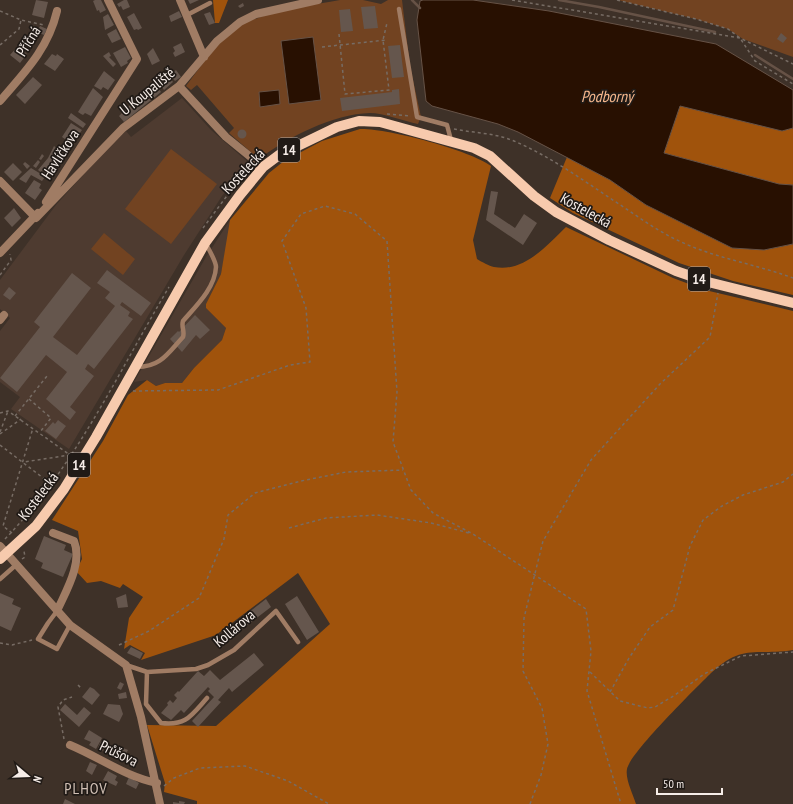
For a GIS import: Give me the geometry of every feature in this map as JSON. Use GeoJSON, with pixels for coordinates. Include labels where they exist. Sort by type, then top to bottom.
{"type":"FeatureCollection","features":[{"type":"Feature","properties":{"kind":"main road","name":"Kostelecká"},"geometry":{"type":"LineString","coordinates":[[4,556],[36,526],[64,489],[122,391],[205,244],[240,195],[263,167],[279,155],[312,137],[337,127],[359,121],[380,122],[450,140],[474,148],[490,156],[534,196],[569,220],[676,270],[719,286],[793,303]]}},
{"type":"Feature","properties":{"kind":"street","name":"Havlíčkova"},"geometry":{"type":"LineString","coordinates":[[0,253],[36,218],[135,64],[137,59],[136,54],[108,0]]}},
{"type":"Feature","properties":{"kind":"street"},"geometry":{"type":"LineString","coordinates":[[180,0],[204,57]]}},
{"type":"Feature","properties":{"kind":"street","name":"U Koupaliště"},"geometry":{"type":"LineString","coordinates":[[36,218],[124,128],[179,86],[217,41],[240,22],[256,14],[314,0]]}},
{"type":"Feature","properties":{"kind":"street","name":"Příčná"},"geometry":{"type":"LineString","coordinates":[[0,101],[43,50],[53,28],[57,11]]}},
{"type":"Feature","properties":{"kind":"street"},"geometry":{"type":"LineString","coordinates":[[179,86],[226,137],[263,167]]}},
{"type":"Feature","properties":{"kind":"street"},"geometry":{"type":"LineString","coordinates":[[0,181],[36,218]]}},
{"type":"Feature","properties":{"kind":"street"},"geometry":{"type":"LineString","coordinates":[[53,533],[74,541],[76,548],[75,564],[70,582],[57,611]]}},
{"type":"Feature","properties":{"kind":"street","name":"Kollárova"},"geometry":{"type":"LineString","coordinates":[[2,543],[4,556],[17,564],[70,625],[126,665]]}},
{"type":"Feature","properties":{"kind":"street"},"geometry":{"type":"LineString","coordinates":[[126,665],[135,693],[158,787],[160,804]]}},
{"type":"Feature","properties":{"kind":"street","name":"Průšova"},"geometry":{"type":"LineString","coordinates":[[67,745],[158,787]]}},
{"type":"Feature","properties":{"kind":"lane"},"geometry":{"type":"LineString","coordinates":[[187,15],[210,3]]}},
{"type":"Feature","properties":{"kind":"lane"},"geometry":{"type":"LineString","coordinates":[[399,9],[417,117],[447,125],[450,140]]}},
{"type":"Feature","properties":{"kind":"lane"},"geometry":{"type":"LineString","coordinates":[[135,367],[147,367],[159,363],[183,337],[183,321],[203,298],[212,281],[216,266],[205,244]]}},
{"type":"Feature","properties":{"kind":"lane"},"geometry":{"type":"LineString","coordinates":[[0,579],[17,564]]}},
{"type":"Feature","properties":{"kind":"lane"},"geometry":{"type":"LineString","coordinates":[[57,611],[38,639],[57,649],[70,625]]}},
{"type":"Feature","properties":{"kind":"lane","name":"Kollárova"},"geometry":{"type":"LineString","coordinates":[[126,665],[147,672],[196,669],[208,665],[234,650],[276,611],[298,642]]}},
{"type":"Feature","properties":{"kind":"lane"},"geometry":{"type":"LineString","coordinates":[[147,672],[146,704],[161,723],[173,724],[186,721],[207,698]]}},
{"type":"Feature","properties":{"kind":"path"},"geometry":{"type":"LineString","coordinates":[[512,0],[740,38],[755,61],[793,84]]}},
{"type":"Feature","properties":{"kind":"path"},"geometry":{"type":"LineString","coordinates":[[617,0],[696,19],[728,29],[740,38],[793,64]]}},
{"type":"Feature","properties":{"kind":"path"},"geometry":{"type":"LineString","coordinates":[[0,11],[21,20],[53,28]]}},
{"type":"Feature","properties":{"kind":"path"},"geometry":{"type":"LineString","coordinates":[[0,45],[19,29],[21,20]]}},
{"type":"Feature","properties":{"kind":"path"},"geometry":{"type":"LineString","coordinates":[[339,34],[345,94],[389,90],[383,40],[387,23]]}},
{"type":"Feature","properties":{"kind":"path"},"geometry":{"type":"LineString","coordinates":[[322,47],[386,40]]}},
{"type":"Feature","properties":{"kind":"path"},"geometry":{"type":"LineString","coordinates":[[386,114],[407,114],[417,117]]}},
{"type":"Feature","properties":{"kind":"path"},"geometry":{"type":"LineString","coordinates":[[448,127],[493,134],[513,140],[540,154],[654,227],[677,240],[734,261],[793,278]]}},
{"type":"Feature","properties":{"kind":"path"},"geometry":{"type":"LineString","coordinates":[[203,229],[233,187]]}},
{"type":"Feature","properties":{"kind":"path"},"geometry":{"type":"LineString","coordinates":[[122,391],[218,390],[290,366],[310,362],[306,308],[282,241],[301,214],[325,206],[355,214],[388,241],[397,392],[393,442],[411,490],[433,513],[473,534],[586,609],[591,651],[587,691],[621,804]]}},
{"type":"Feature","properties":{"kind":"path"},"geometry":{"type":"LineString","coordinates":[[0,274],[11,260],[8,244]]}},
{"type":"Feature","properties":{"kind":"path"},"geometry":{"type":"LineString","coordinates":[[2,543],[34,508],[52,485],[88,429],[169,286]]}},
{"type":"Feature","properties":{"kind":"path"},"geometry":{"type":"LineString","coordinates":[[530,804],[541,775],[548,744],[542,708],[523,672],[524,618],[543,542],[591,460],[660,384],[710,337],[719,286]]}},
{"type":"Feature","properties":{"kind":"path"},"geometry":{"type":"LineString","coordinates":[[16,416],[47,376]]}},
{"type":"Feature","properties":{"kind":"path"},"geometry":{"type":"LineString","coordinates":[[29,399],[51,418],[40,432]]}},
{"type":"Feature","properties":{"kind":"path"},"geometry":{"type":"LineString","coordinates":[[0,413],[8,411],[40,432],[70,455]]}},
{"type":"Feature","properties":{"kind":"path"},"geometry":{"type":"LineString","coordinates":[[0,433],[8,411]]}},
{"type":"Feature","properties":{"kind":"path"},"geometry":{"type":"LineString","coordinates":[[0,433],[21,419]]}},
{"type":"Feature","properties":{"kind":"path"},"geometry":{"type":"LineString","coordinates":[[17,564],[25,557],[24,551],[26,548],[12,532],[3,526],[33,428]]}},
{"type":"Feature","properties":{"kind":"path"},"geometry":{"type":"LineString","coordinates":[[0,445],[52,485]]}},
{"type":"Feature","properties":{"kind":"path"},"geometry":{"type":"LineString","coordinates":[[23,462],[70,455]]}},
{"type":"Feature","properties":{"kind":"path"},"geometry":{"type":"LineString","coordinates":[[119,645],[149,631],[199,598],[224,539],[228,515],[255,493],[301,481],[346,472],[404,470]]}},
{"type":"Feature","properties":{"kind":"path"},"geometry":{"type":"LineString","coordinates":[[610,692],[629,658],[650,627],[673,610],[690,546],[703,520],[722,506],[743,494],[783,482],[793,474]]}},
{"type":"Feature","properties":{"kind":"path"},"geometry":{"type":"LineString","coordinates":[[289,528],[326,518],[377,515],[431,524],[473,534]]}},
{"type":"Feature","properties":{"kind":"path"},"geometry":{"type":"LineString","coordinates":[[0,643],[12,645],[38,639]]}},
{"type":"Feature","properties":{"kind":"path"},"geometry":{"type":"LineString","coordinates":[[589,672],[620,701],[648,708],[655,707],[675,695],[704,674],[741,656],[793,652]]}},
{"type":"Feature","properties":{"kind":"path"},"geometry":{"type":"LineString","coordinates":[[78,685],[81,688]]}},
{"type":"Feature","properties":{"kind":"path"},"geometry":{"type":"LineString","coordinates":[[67,745],[58,707],[63,700],[72,697]]}},
{"type":"Feature","properties":{"kind":"path"},"geometry":{"type":"LineString","coordinates":[[158,787],[174,778],[200,768],[245,766],[288,781],[329,804]]}},
{"type":"Feature","properties":{"kind":"shaded area"},"geometry":{"type":"Polygon","coordinates":[[[213,0],[228,0],[219,23],[215,23],[213,0]]]}},
{"type":"Feature","properties":{"kind":"shaded area"},"geometry":{"type":"Polygon","coordinates":[[[340,0],[363,0],[381,4],[388,0],[402,0],[410,66],[421,117],[418,124],[375,113],[356,114],[326,122],[312,128],[283,143],[259,159],[229,133],[234,128],[197,85],[191,90],[186,86],[219,44],[234,30],[242,25],[276,12],[340,0]]]}},
{"type":"Feature","properties":{"kind":"shaded area"},"geometry":{"type":"Polygon","coordinates":[[[618,0],[793,0],[793,57],[743,39],[728,29],[696,19],[618,0]]]}},
{"type":"Feature","properties":{"kind":"shaded area"},"geometry":{"type":"Polygon","coordinates":[[[182,98],[211,130],[249,163],[222,196],[184,255],[69,449],[11,409],[20,397],[0,382],[0,331],[10,318],[0,309],[0,280],[56,205],[101,155],[126,131],[131,137],[182,98]]]}},
{"type":"Feature","properties":{"kind":"shaded area"},"geometry":{"type":"Polygon","coordinates":[[[680,106],[782,131],[793,128],[793,185],[779,184],[664,153],[680,106]]]}},
{"type":"Feature","properties":{"kind":"shaded area"},"geometry":{"type":"Polygon","coordinates":[[[360,129],[388,132],[427,141],[465,153],[491,166],[473,240],[477,259],[490,266],[505,268],[525,262],[543,249],[566,227],[673,278],[705,290],[793,311],[793,650],[750,652],[741,654],[722,664],[711,673],[664,721],[639,749],[631,761],[627,769],[627,777],[636,804],[197,804],[197,801],[164,792],[165,783],[147,725],[216,726],[330,624],[298,573],[216,635],[141,660],[145,653],[130,645],[124,649],[129,618],[143,597],[123,584],[120,588],[101,581],[87,583],[76,571],[82,559],[78,531],[52,520],[103,441],[128,395],[147,380],[156,386],[165,383],[182,383],[194,368],[222,340],[226,328],[206,308],[206,304],[221,274],[230,220],[269,173],[284,161],[322,141],[360,129]]]}},
{"type":"Feature","properties":{"kind":"shaded area"},"geometry":{"type":"Polygon","coordinates":[[[171,149],[217,184],[171,244],[125,209],[171,149]]]}},
{"type":"Feature","properties":{"kind":"shaded area"},"geometry":{"type":"Polygon","coordinates":[[[567,157],[610,180],[646,205],[732,248],[764,250],[793,244],[793,295],[733,281],[679,263],[573,213],[550,198],[567,157]]]}},
{"type":"Feature","properties":{"kind":"shaded area"},"geometry":{"type":"Polygon","coordinates":[[[232,217],[221,274],[206,304],[206,308],[226,328],[222,340],[194,368],[182,383],[165,383],[156,386],[147,380],[134,382],[206,257],[232,217]]]}},
{"type":"Feature","properties":{"kind":"shaded area"},"geometry":{"type":"Polygon","coordinates":[[[104,233],[135,259],[123,275],[91,249],[104,233]]]}},
{"type":"Feature","properties":{"kind":"water","name":"Podborný"},"geometry":{"type":"Polygon","coordinates":[[[473,0],[549,11],[716,44],[793,90],[793,128],[782,131],[680,106],[664,153],[779,184],[793,185],[793,244],[764,250],[732,248],[646,205],[610,180],[518,132],[498,124],[432,106],[426,101],[417,20],[420,1],[473,0]]]}},
{"type":"Feature","properties":{"kind":"water"},"geometry":{"type":"Polygon","coordinates":[[[313,37],[321,100],[289,104],[281,41],[313,37]]]}},
{"type":"Feature","properties":{"kind":"water"},"geometry":{"type":"Polygon","coordinates":[[[279,90],[280,104],[260,107],[259,92],[279,90]]]}},
{"type":"Feature","properties":{"kind":"building"},"geometry":{"type":"Polygon","coordinates":[[[36,0],[48,2],[44,18],[32,15],[36,0]]]}},
{"type":"Feature","properties":{"kind":"building"},"geometry":{"type":"Polygon","coordinates":[[[101,0],[106,10],[100,13],[99,10],[97,11],[93,1],[101,0]]]}},
{"type":"Feature","properties":{"kind":"building"},"geometry":{"type":"Polygon","coordinates":[[[127,0],[130,7],[123,10],[121,6],[119,7],[117,4],[127,0]]]}},
{"type":"Feature","properties":{"kind":"building"},"geometry":{"type":"Polygon","coordinates":[[[188,0],[199,0],[190,4],[188,0]]]}},
{"type":"Feature","properties":{"kind":"building"},"geometry":{"type":"Polygon","coordinates":[[[243,3],[244,6],[240,8],[238,6],[243,3]]]}},
{"type":"Feature","properties":{"kind":"building"},"geometry":{"type":"Polygon","coordinates":[[[375,6],[378,28],[364,29],[361,7],[375,6]]]}},
{"type":"Feature","properties":{"kind":"building"},"geometry":{"type":"Polygon","coordinates":[[[350,9],[353,31],[341,32],[339,10],[350,9]]]}},
{"type":"Feature","properties":{"kind":"building"},"geometry":{"type":"Polygon","coordinates":[[[179,11],[182,17],[171,22],[169,16],[179,11]]]}},
{"type":"Feature","properties":{"kind":"building"},"geometry":{"type":"Polygon","coordinates":[[[210,12],[215,23],[209,25],[204,14],[210,12]]]}},
{"type":"Feature","properties":{"kind":"building"},"geometry":{"type":"Polygon","coordinates":[[[134,13],[142,28],[138,30],[134,30],[127,17],[134,13]]]}},
{"type":"Feature","properties":{"kind":"building"},"geometry":{"type":"Polygon","coordinates":[[[108,14],[114,25],[105,30],[103,17],[108,14]]]}},
{"type":"Feature","properties":{"kind":"building"},"geometry":{"type":"Polygon","coordinates":[[[40,26],[47,29],[44,35],[37,32],[40,26]]]}},
{"type":"Feature","properties":{"kind":"building"},"geometry":{"type":"Polygon","coordinates":[[[116,29],[121,39],[112,43],[107,34],[116,29]]]}},
{"type":"Feature","properties":{"kind":"building"},"geometry":{"type":"Polygon","coordinates":[[[781,33],[787,38],[783,43],[777,39],[781,33]]]}},
{"type":"Feature","properties":{"kind":"building"},"geometry":{"type":"Polygon","coordinates":[[[181,43],[185,52],[175,57],[173,47],[181,43]]]}},
{"type":"Feature","properties":{"kind":"building"},"geometry":{"type":"Polygon","coordinates":[[[400,45],[404,77],[392,78],[388,46],[400,45]]]}},
{"type":"Feature","properties":{"kind":"building"},"geometry":{"type":"Polygon","coordinates":[[[18,46],[27,54],[20,63],[10,55],[18,46]]]}},
{"type":"Feature","properties":{"kind":"building"},"geometry":{"type":"Polygon","coordinates":[[[125,47],[131,58],[127,61],[128,63],[121,67],[113,53],[125,47]]]}},
{"type":"Feature","properties":{"kind":"building"},"geometry":{"type":"Polygon","coordinates":[[[153,48],[160,61],[152,65],[147,54],[153,48]]]}},
{"type":"Feature","properties":{"kind":"building"},"geometry":{"type":"Polygon","coordinates":[[[109,52],[111,56],[109,57],[116,64],[113,67],[103,56],[109,52]]]}},
{"type":"Feature","properties":{"kind":"building"},"geometry":{"type":"Polygon","coordinates":[[[52,54],[56,56],[57,54],[64,59],[55,71],[44,64],[52,54]]]}},
{"type":"Feature","properties":{"kind":"building"},"geometry":{"type":"Polygon","coordinates":[[[176,70],[181,77],[175,81],[170,75],[176,70]]]}},
{"type":"Feature","properties":{"kind":"building"},"geometry":{"type":"Polygon","coordinates":[[[104,71],[115,80],[108,90],[103,87],[101,90],[94,86],[104,71]]]}},
{"type":"Feature","properties":{"kind":"building"},"geometry":{"type":"Polygon","coordinates":[[[169,76],[173,82],[164,90],[159,83],[169,76]]]}},
{"type":"Feature","properties":{"kind":"building"},"geometry":{"type":"Polygon","coordinates":[[[33,77],[42,85],[25,104],[16,95],[33,77]]]}},
{"type":"Feature","properties":{"kind":"building"},"geometry":{"type":"Polygon","coordinates":[[[157,86],[161,92],[124,122],[119,116],[131,104],[157,86]]]}},
{"type":"Feature","properties":{"kind":"building"},"geometry":{"type":"Polygon","coordinates":[[[93,88],[103,97],[91,116],[85,113],[83,115],[78,112],[93,88]]]}},
{"type":"Feature","properties":{"kind":"building"},"geometry":{"type":"Polygon","coordinates":[[[399,89],[400,104],[342,111],[340,98],[392,92],[392,90],[399,89]]]}},
{"type":"Feature","properties":{"kind":"building"},"geometry":{"type":"Polygon","coordinates":[[[71,113],[86,124],[83,128],[68,118],[71,113]]]}},
{"type":"Feature","properties":{"kind":"building"},"geometry":{"type":"Polygon","coordinates":[[[71,123],[82,130],[72,144],[62,137],[71,123]]]}},
{"type":"Feature","properties":{"kind":"building"},"geometry":{"type":"Polygon","coordinates":[[[240,130],[244,130],[246,134],[244,138],[240,138],[238,136],[238,132],[240,130]]]}},
{"type":"Feature","properties":{"kind":"building"},"geometry":{"type":"Polygon","coordinates":[[[54,146],[65,155],[52,175],[50,174],[47,178],[45,177],[42,181],[31,175],[26,183],[19,179],[31,168],[41,174],[42,173],[38,170],[48,158],[54,146]]]}},
{"type":"Feature","properties":{"kind":"building"},"geometry":{"type":"Polygon","coordinates":[[[42,154],[44,156],[41,160],[39,159],[42,154]]]}},
{"type":"Feature","properties":{"kind":"building"},"geometry":{"type":"Polygon","coordinates":[[[38,160],[40,162],[36,168],[33,166],[38,160]]]}},
{"type":"Feature","properties":{"kind":"building"},"geometry":{"type":"Polygon","coordinates":[[[25,162],[30,166],[27,169],[23,164],[25,162]]]}},
{"type":"Feature","properties":{"kind":"building"},"geometry":{"type":"Polygon","coordinates":[[[13,163],[22,172],[13,181],[4,172],[13,163]]]}},
{"type":"Feature","properties":{"kind":"building"},"geometry":{"type":"Polygon","coordinates":[[[34,180],[41,184],[39,188],[42,190],[35,200],[25,193],[34,180]]]}},
{"type":"Feature","properties":{"kind":"building"},"geometry":{"type":"Polygon","coordinates":[[[491,191],[498,192],[494,214],[515,228],[524,214],[537,223],[523,245],[486,220],[491,191]]]}},
{"type":"Feature","properties":{"kind":"building"},"geometry":{"type":"Polygon","coordinates":[[[14,208],[21,218],[12,227],[4,218],[14,208]]]}},
{"type":"Feature","properties":{"kind":"building"},"geometry":{"type":"Polygon","coordinates":[[[107,270],[151,303],[141,316],[122,302],[120,305],[130,312],[128,316],[133,319],[94,369],[88,364],[85,369],[94,376],[70,407],[76,412],[70,420],[46,399],[67,372],[46,355],[17,392],[0,378],[40,327],[34,322],[72,273],[91,288],[53,337],[77,355],[115,306],[105,298],[110,292],[97,283],[107,270]]]}},
{"type":"Feature","properties":{"kind":"building"},"geometry":{"type":"Polygon","coordinates":[[[9,287],[16,293],[10,300],[3,295],[9,287]]]}},
{"type":"Feature","properties":{"kind":"building"},"geometry":{"type":"Polygon","coordinates":[[[195,315],[210,330],[200,339],[196,335],[182,352],[170,339],[195,315]]]}},
{"type":"Feature","properties":{"kind":"building"},"geometry":{"type":"Polygon","coordinates":[[[58,420],[66,426],[56,439],[45,431],[53,422],[55,424],[58,420]]]}},
{"type":"Feature","properties":{"kind":"building"},"geometry":{"type":"Polygon","coordinates":[[[44,536],[66,545],[64,550],[73,554],[63,577],[41,568],[43,563],[35,559],[44,536]]]}},
{"type":"Feature","properties":{"kind":"building"},"geometry":{"type":"Polygon","coordinates":[[[0,593],[14,599],[12,604],[21,608],[11,631],[0,626],[0,593]]]}},
{"type":"Feature","properties":{"kind":"building"},"geometry":{"type":"Polygon","coordinates":[[[126,594],[128,607],[118,608],[116,598],[126,594]]]}},
{"type":"Feature","properties":{"kind":"building"},"geometry":{"type":"Polygon","coordinates":[[[297,596],[319,632],[307,640],[285,604],[297,596]]]}},
{"type":"Feature","properties":{"kind":"building"},"geometry":{"type":"Polygon","coordinates":[[[266,599],[271,607],[236,634],[230,627],[266,599]]]}},
{"type":"Feature","properties":{"kind":"building"},"geometry":{"type":"Polygon","coordinates":[[[131,647],[143,653],[140,659],[127,653],[131,647]]]}},
{"type":"Feature","properties":{"kind":"building"},"geometry":{"type":"Polygon","coordinates":[[[254,653],[264,665],[232,692],[229,688],[218,700],[221,702],[198,727],[192,721],[214,697],[208,691],[210,689],[208,687],[184,713],[181,710],[171,720],[161,713],[168,705],[167,703],[170,700],[173,703],[177,698],[174,695],[178,691],[179,692],[198,671],[204,676],[210,670],[220,680],[254,653]]]}},
{"type":"Feature","properties":{"kind":"building"},"geometry":{"type":"Polygon","coordinates":[[[120,682],[124,684],[121,690],[117,688],[120,682]]]}},
{"type":"Feature","properties":{"kind":"building"},"geometry":{"type":"Polygon","coordinates":[[[90,687],[100,695],[92,705],[82,697],[90,687]]]}},
{"type":"Feature","properties":{"kind":"building"},"geometry":{"type":"Polygon","coordinates":[[[126,692],[127,698],[119,699],[118,694],[126,692]]]}},
{"type":"Feature","properties":{"kind":"building"},"geometry":{"type":"Polygon","coordinates":[[[65,704],[77,715],[84,707],[91,713],[79,727],[60,710],[65,704]]]}},
{"type":"Feature","properties":{"kind":"building"},"geometry":{"type":"Polygon","coordinates":[[[108,704],[120,705],[123,714],[119,722],[103,714],[108,704]]]}},
{"type":"Feature","properties":{"kind":"building"},"geometry":{"type":"Polygon","coordinates":[[[89,730],[102,738],[96,749],[89,745],[91,742],[84,739],[89,730]]]}},
{"type":"Feature","properties":{"kind":"building"},"geometry":{"type":"Polygon","coordinates":[[[101,741],[106,744],[103,751],[98,748],[101,741]]]}},
{"type":"Feature","properties":{"kind":"building"},"geometry":{"type":"Polygon","coordinates":[[[114,746],[119,749],[121,747],[128,750],[123,760],[110,754],[114,746]]]}},
{"type":"Feature","properties":{"kind":"building"},"geometry":{"type":"Polygon","coordinates":[[[90,762],[97,765],[92,775],[86,771],[90,762]]]}},
{"type":"Feature","properties":{"kind":"building"},"geometry":{"type":"Polygon","coordinates":[[[108,771],[117,776],[115,780],[118,782],[116,786],[103,780],[108,771]]]}},
{"type":"Feature","properties":{"kind":"building"},"geometry":{"type":"Polygon","coordinates":[[[129,777],[139,783],[136,789],[126,784],[129,777]]]}},
{"type":"Feature","properties":{"kind":"building"},"geometry":{"type":"Polygon","coordinates":[[[65,799],[75,804],[63,804],[65,799]]]}},
{"type":"Feature","properties":{"kind":"building"},"geometry":{"type":"Polygon","coordinates":[[[179,801],[185,802],[184,804],[173,804],[173,802],[179,803],[179,801]]]}},
{"type":"Feature","properties":{"kind":"waterway"},"geometry":{"type":"LineString","coordinates":[[412,0],[420,8]]}},
{"type":"Feature","properties":{"kind":"waterway"},"geometry":{"type":"LineString","coordinates":[[559,0],[715,32]]}},
{"type":"Feature","properties":{"kind":"waterway"},"geometry":{"type":"LineString","coordinates":[[755,55],[793,79]]}},
{"type":"Feature","properties":{"kind":"district","name":"PLHOV"},"geometry":{"type":"Point","coordinates":[86,788]}}]}
